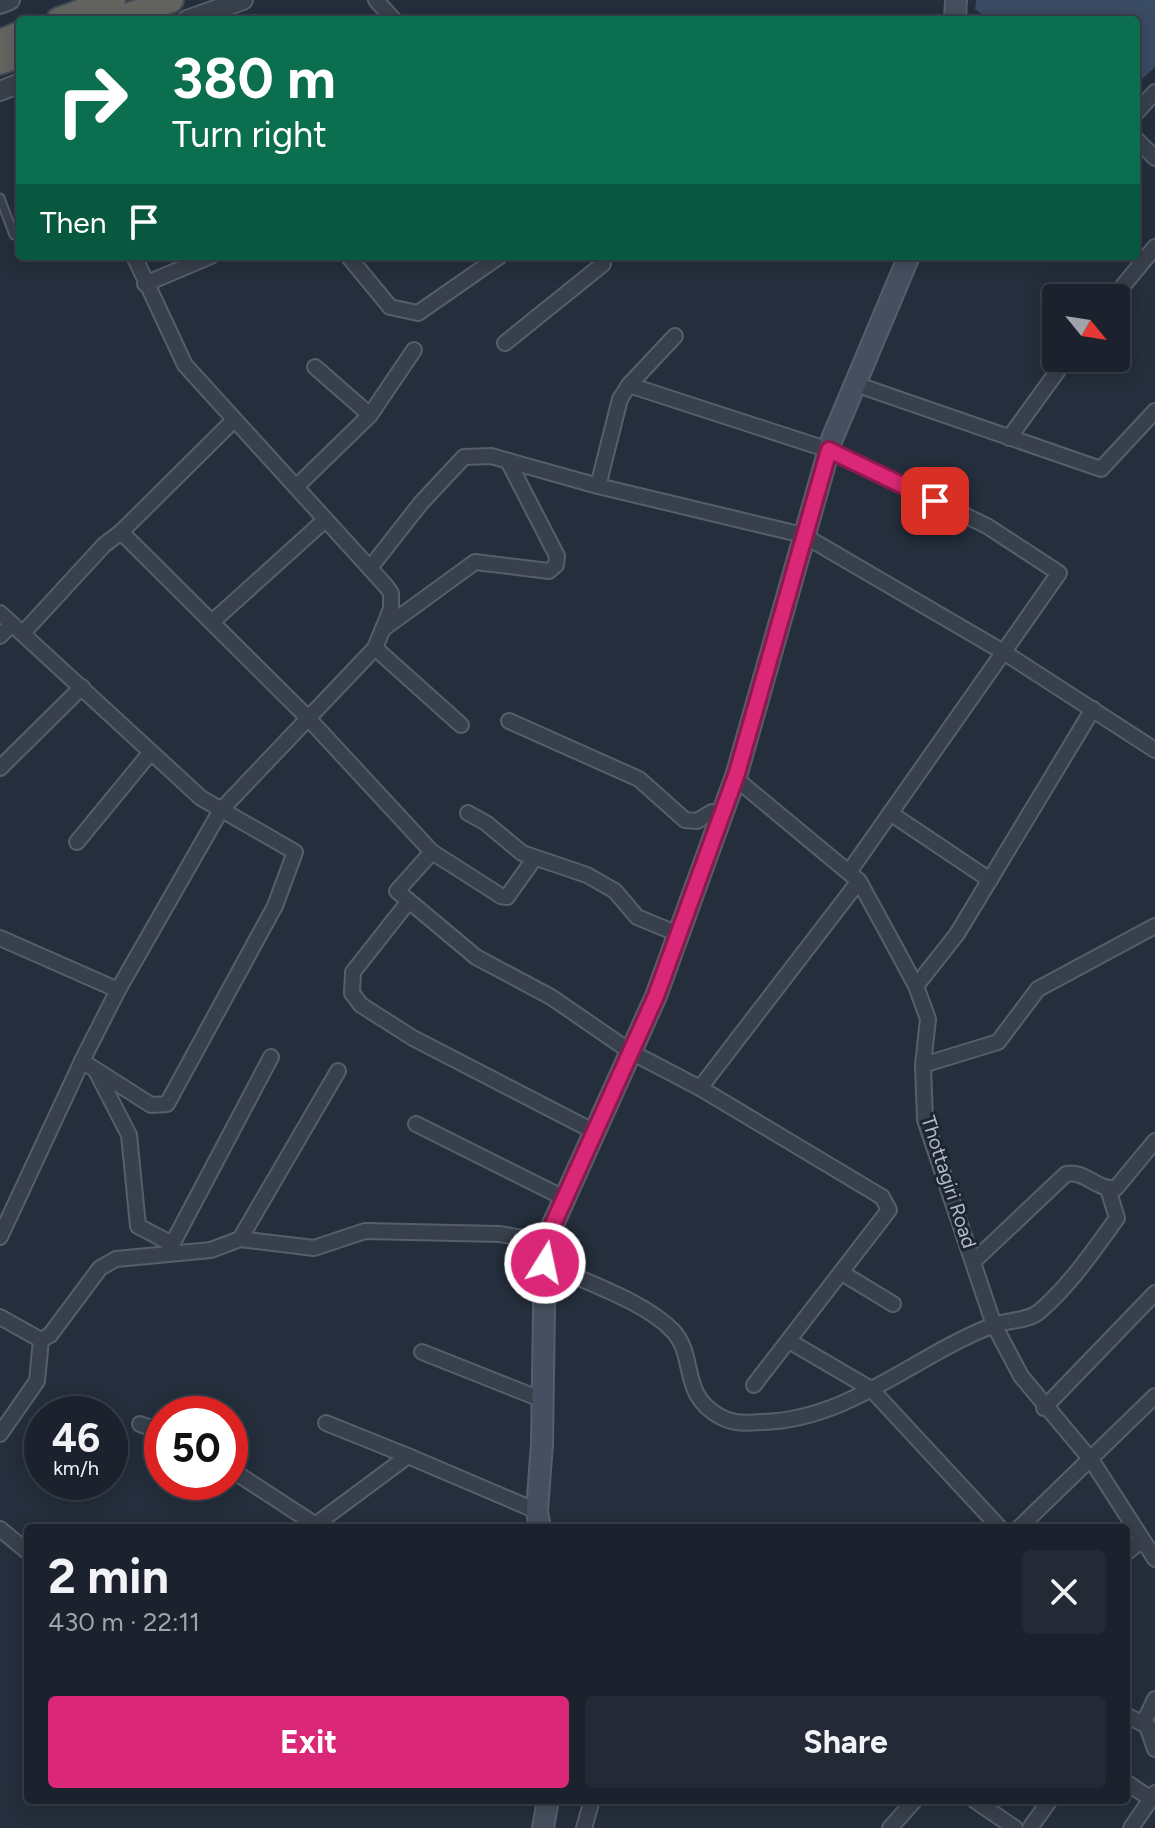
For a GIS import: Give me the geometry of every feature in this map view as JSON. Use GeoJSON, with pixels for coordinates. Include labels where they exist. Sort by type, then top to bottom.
{"type":"FeatureCollection","features":[{"type":"Feature","properties":{"kind":"highway"},"geometry":{"type":"LineString","coordinates":[[70,16],[113,0]]}},
{"type":"Feature","properties":{"kind":"highway"},"geometry":{"type":"LineString","coordinates":[[127,16],[171,0]]}},
{"type":"Feature","properties":{"kind":"main road"},"geometry":{"type":"LineString","coordinates":[[539,1520],[545,1242],[562,1197],[631,1052],[678,934],[735,778],[829,450],[907,260]]}},
{"type":"Feature","properties":{"kind":"main road"},"geometry":{"type":"LineString","coordinates":[[543,1828],[547,1804]]}},
{"type":"Feature","properties":{"kind":"street"},"geometry":{"type":"LineString","coordinates":[[0,4],[10,0]]}},
{"type":"Feature","properties":{"kind":"street"},"geometry":{"type":"LineString","coordinates":[[198,16],[243,0]]}},
{"type":"Feature","properties":{"kind":"street"},"geometry":{"type":"LineString","coordinates":[[376,0],[390,16]]}},
{"type":"Feature","properties":{"kind":"street"},"geometry":{"type":"LineString","coordinates":[[1140,109],[1155,92]]}},
{"type":"Feature","properties":{"kind":"street"},"geometry":{"type":"LineString","coordinates":[[1140,143],[1155,158]]}},
{"type":"Feature","properties":{"kind":"street"},"geometry":{"type":"LineString","coordinates":[[1125,284],[1155,247]]}},
{"type":"Feature","properties":{"kind":"street"},"geometry":{"type":"LineString","coordinates":[[2,1228],[88,1065],[118,990],[221,810],[375,648],[391,609],[391,593],[370,568],[185,365],[136,260]]}},
{"type":"Feature","properties":{"kind":"street"},"geometry":{"type":"LineString","coordinates":[[145,284],[202,260]]}},
{"type":"Feature","properties":{"kind":"street"},"geometry":{"type":"LineString","coordinates":[[351,260],[390,307],[418,313],[494,260]]}},
{"type":"Feature","properties":{"kind":"street"},"geometry":{"type":"LineString","coordinates":[[505,343],[603,260]]}},
{"type":"Feature","properties":{"kind":"street"},"geometry":{"type":"LineString","coordinates":[[598,486],[613,417],[629,385],[675,336]]}},
{"type":"Feature","properties":{"kind":"street"},"geometry":{"type":"LineString","coordinates":[[296,487],[370,415],[414,350]]}},
{"type":"Feature","properties":{"kind":"street"},"geometry":{"type":"LineString","coordinates":[[315,367],[370,415]]}},
{"type":"Feature","properties":{"kind":"street"},"geometry":{"type":"LineString","coordinates":[[1009,438],[1057,372]]}},
{"type":"Feature","properties":{"kind":"street"},"geometry":{"type":"LineString","coordinates":[[855,384],[1101,469],[1155,411]]}},
{"type":"Feature","properties":{"kind":"street"},"geometry":{"type":"LineString","coordinates":[[629,385],[829,450],[987,526],[1059,573],[890,813],[854,876],[700,1088]]}},
{"type":"Feature","properties":{"kind":"street"},"geometry":{"type":"LineString","coordinates":[[0,636],[18,629],[234,420]]}},
{"type":"Feature","properties":{"kind":"street"},"geometry":{"type":"LineString","coordinates":[[370,568],[411,515],[464,457],[491,456],[598,486],[803,535],[1005,653],[1155,750]]}},
{"type":"Feature","properties":{"kind":"street"},"geometry":{"type":"LineString","coordinates":[[382,629],[475,562],[549,571],[556,565],[557,556],[508,461]]}},
{"type":"Feature","properties":{"kind":"street"},"geometry":{"type":"LineString","coordinates":[[212,622],[325,520]]}},
{"type":"Feature","properties":{"kind":"street"},"geometry":{"type":"LineString","coordinates":[[121,532],[308,718],[432,852],[501,896],[512,893],[534,859]]}},
{"type":"Feature","properties":{"kind":"street"},"geometry":{"type":"LineString","coordinates":[[0,613],[201,798],[295,852],[275,906],[171,1101],[160,1106],[151,1105],[88,1065]]}},
{"type":"Feature","properties":{"kind":"street"},"geometry":{"type":"LineString","coordinates":[[375,648],[461,725]]}},
{"type":"Feature","properties":{"kind":"street"},"geometry":{"type":"LineString","coordinates":[[0,768],[82,687]]}},
{"type":"Feature","properties":{"kind":"street"},"geometry":{"type":"LineString","coordinates":[[916,986],[957,934],[1093,709]]}},
{"type":"Feature","properties":{"kind":"street"},"geometry":{"type":"LineString","coordinates":[[509,721],[639,779],[685,820],[697,821],[712,812],[722,814]]}},
{"type":"Feature","properties":{"kind":"street"},"geometry":{"type":"LineString","coordinates":[[77,842],[151,752]]}},
{"type":"Feature","properties":{"kind":"street","name":"Thottagiri Road"},"geometry":{"type":"LineString","coordinates":[[735,778],[854,876],[916,986],[928,1019],[923,1065],[925,1120],[975,1260],[994,1325],[1021,1376],[1044,1408],[1092,1461],[1155,1559]]}},
{"type":"Feature","properties":{"kind":"street"},"geometry":{"type":"LineString","coordinates":[[468,813],[534,859],[558,863],[587,875],[615,891],[637,917],[678,934]]}},
{"type":"Feature","properties":{"kind":"street"},"geometry":{"type":"LineString","coordinates":[[890,813],[990,880]]}},
{"type":"Feature","properties":{"kind":"street"},"geometry":{"type":"LineString","coordinates":[[432,852],[397,891],[476,957],[551,997],[631,1052],[700,1088],[882,1197],[889,1210],[754,1385]]}},
{"type":"Feature","properties":{"kind":"street"},"geometry":{"type":"LineString","coordinates":[[409,901],[353,972],[352,993],[361,1005],[413,1038],[593,1131]]}},
{"type":"Feature","properties":{"kind":"street"},"geometry":{"type":"LineString","coordinates":[[923,1065],[998,1042],[1038,989],[1155,926]]}},
{"type":"Feature","properties":{"kind":"street"},"geometry":{"type":"LineString","coordinates":[[0,938],[118,990]]}},
{"type":"Feature","properties":{"kind":"street"},"geometry":{"type":"LineString","coordinates":[[170,1249],[271,1057]]}},
{"type":"Feature","properties":{"kind":"street"},"geometry":{"type":"LineString","coordinates":[[88,1065],[129,1135],[138,1226],[170,1249]]}},
{"type":"Feature","properties":{"kind":"street"},"geometry":{"type":"LineString","coordinates":[[240,1239],[338,1071]]}},
{"type":"Feature","properties":{"kind":"street"},"geometry":{"type":"LineString","coordinates":[[416,1124],[562,1197]]}},
{"type":"Feature","properties":{"kind":"street"},"geometry":{"type":"LineString","coordinates":[[975,1260],[1066,1174],[1077,1173],[1108,1189],[1121,1185],[1155,1141]]}},
{"type":"Feature","properties":{"kind":"street"},"geometry":{"type":"LineString","coordinates":[[545,1263],[643,1309],[672,1329],[682,1342],[688,1379],[700,1401],[719,1416],[737,1423],[796,1421],[871,1389],[994,1325],[1038,1314],[1083,1265],[1117,1218],[1108,1189]]}},
{"type":"Feature","properties":{"kind":"street"},"geometry":{"type":"LineString","coordinates":[[41,1340],[50,1335],[100,1268],[116,1259],[170,1249],[211,1250],[240,1239],[314,1248],[365,1231],[500,1234],[545,1242]]}},
{"type":"Feature","properties":{"kind":"street"},"geometry":{"type":"LineString","coordinates":[[842,1273],[893,1304]]}},
{"type":"Feature","properties":{"kind":"street"},"geometry":{"type":"LineString","coordinates":[[1044,1408],[1155,1293]]}},
{"type":"Feature","properties":{"kind":"street"},"geometry":{"type":"LineString","coordinates":[[0,1317],[41,1340]]}},
{"type":"Feature","properties":{"kind":"street"},"geometry":{"type":"LineString","coordinates":[[0,1434],[37,1381],[41,1340]]}},
{"type":"Feature","properties":{"kind":"street"},"geometry":{"type":"LineString","coordinates":[[789,1341],[871,1389],[996,1524]]}},
{"type":"Feature","properties":{"kind":"street"},"geometry":{"type":"LineString","coordinates":[[422,1352],[543,1400]]}},
{"type":"Feature","properties":{"kind":"street"},"geometry":{"type":"LineString","coordinates":[[1023,1524],[1092,1461],[1155,1396]]}},
{"type":"Feature","properties":{"kind":"street"},"geometry":{"type":"LineString","coordinates":[[326,1423],[408,1456],[539,1520]]}},
{"type":"Feature","properties":{"kind":"street"},"geometry":{"type":"LineString","coordinates":[[140,1424],[144,1425]]}},
{"type":"Feature","properties":{"kind":"street"},"geometry":{"type":"LineString","coordinates":[[317,1524],[408,1456]]}},
{"type":"Feature","properties":{"kind":"street"},"geometry":{"type":"LineString","coordinates":[[248,1481],[311,1524]]}},
{"type":"Feature","properties":{"kind":"street"},"geometry":{"type":"LineString","coordinates":[[0,1529],[24,1549]]}},
{"type":"Feature","properties":{"kind":"street"},"geometry":{"type":"LineString","coordinates":[[1130,1550],[1142,1540]]}},
{"type":"Feature","properties":{"kind":"street"},"geometry":{"type":"LineString","coordinates":[[1155,1699],[1145,1720],[1155,1749]]}},
{"type":"Feature","properties":{"kind":"street"},"geometry":{"type":"LineString","coordinates":[[1130,1717],[1149,1727]]}},
{"type":"Feature","properties":{"kind":"street"},"geometry":{"type":"LineString","coordinates":[[1130,1784],[1153,1796],[1131,1828]]}},
{"type":"Feature","properties":{"kind":"street"},"geometry":{"type":"LineString","coordinates":[[584,1828],[591,1804]]}},
{"type":"Feature","properties":{"kind":"street"},"geometry":{"type":"LineString","coordinates":[[890,1828],[911,1804]]}},
{"type":"Feature","properties":{"kind":"street"},"geometry":{"type":"LineString","coordinates":[[980,1804],[1015,1828]]}},
{"type":"Feature","properties":{"kind":"street"},"geometry":{"type":"LineString","coordinates":[[1030,1828],[1047,1804]]}},
{"type":"Feature","properties":{"kind":"lane"},"geometry":{"type":"LineString","coordinates":[[0,198],[14,235]]}},
{"type":"Feature","properties":{"kind":"water"},"geometry":{"type":"Polygon","coordinates":[[[976,0],[1155,0],[1155,67],[1140,81],[1140,16],[985,16],[975,9],[976,0]]]}},
{"type":"Feature","properties":{"kind":"route"},"geometry":{"type":"LineString","coordinates":[[545,1263],[545,1242],[562,1197],[656,996],[737,773],[829,450],[935,501]]}}]}
